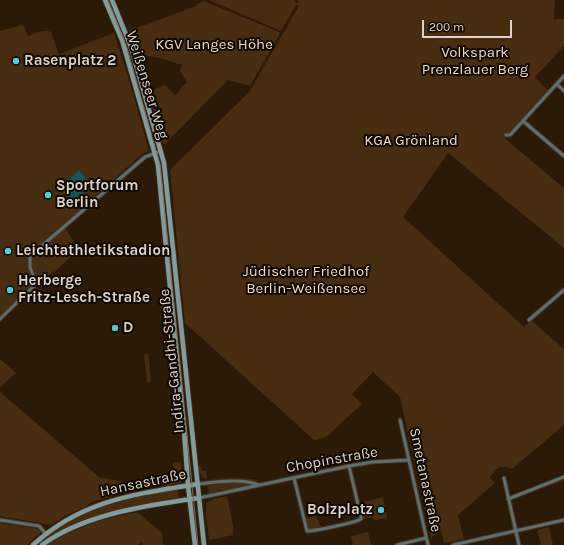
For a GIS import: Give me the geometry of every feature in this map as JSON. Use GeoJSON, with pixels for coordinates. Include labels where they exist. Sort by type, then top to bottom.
{"type":"FeatureCollection","features":[{"type":"Feature","properties":{"kind":"main road","name":"Weißenseer Weg"},"geometry":{"type":"LineString","coordinates":[[105,0],[124,49],[141,105],[158,165],[159,179]]}},
{"type":"Feature","properties":{"kind":"main road","name":"Weißenseer Weg"},"geometry":{"type":"LineString","coordinates":[[112,0],[131,47],[161,151],[166,174]]}},
{"type":"Feature","properties":{"kind":"main road"},"geometry":{"type":"LineString","coordinates":[[124,49],[131,47]]}},
{"type":"Feature","properties":{"kind":"main road"},"geometry":{"type":"LineString","coordinates":[[141,105],[147,103]]}},
{"type":"Feature","properties":{"kind":"main road","name":"Indira-Gandhi-Straße"},"geometry":{"type":"LineString","coordinates":[[166,174],[204,545]]}},
{"type":"Feature","properties":{"kind":"main road","name":"Indira-Gandhi-Straße"},"geometry":{"type":"LineString","coordinates":[[159,179],[195,545]]}},
{"type":"Feature","properties":{"kind":"main road"},"geometry":{"type":"LineString","coordinates":[[184,429],[191,428]]}},
{"type":"Feature","properties":{"kind":"main road","name":"Hansastraße"},"geometry":{"type":"LineString","coordinates":[[33,545],[70,517],[100,504],[115,499],[198,484]]}},
{"type":"Feature","properties":{"kind":"main road","name":"Hansastraße"},"geometry":{"type":"LineString","coordinates":[[42,545],[69,530],[111,514],[199,498]]}},
{"type":"Feature","properties":{"kind":"street"},"geometry":{"type":"LineString","coordinates":[[506,135],[510,135],[564,76]]}},
{"type":"Feature","properties":{"kind":"street"},"geometry":{"type":"LineString","coordinates":[[557,84],[564,91]]}},
{"type":"Feature","properties":{"kind":"street"},"geometry":{"type":"LineString","coordinates":[[523,121],[564,156]]}},
{"type":"Feature","properties":{"kind":"street"},"geometry":{"type":"LineString","coordinates":[[0,318],[36,284],[30,267],[30,256],[145,157],[161,151]]}},
{"type":"Feature","properties":{"kind":"street"},"geometry":{"type":"LineString","coordinates":[[529,320],[564,290]]}},
{"type":"Feature","properties":{"kind":"street","name":"Smetanastraße"},"geometry":{"type":"LineString","coordinates":[[400,420],[428,545]]}},
{"type":"Feature","properties":{"kind":"street","name":"Chopinstraße"},"geometry":{"type":"LineString","coordinates":[[199,498],[349,466],[373,462],[409,460]]}},
{"type":"Feature","properties":{"kind":"street"},"geometry":{"type":"LineString","coordinates":[[294,478],[307,531],[347,523],[361,518],[349,466]]}},
{"type":"Feature","properties":{"kind":"street"},"geometry":{"type":"LineString","coordinates":[[508,499],[564,477]]}},
{"type":"Feature","properties":{"kind":"street"},"geometry":{"type":"LineString","coordinates":[[504,478],[519,545]]}},
{"type":"Feature","properties":{"kind":"street","name":"Chopinstraße"},"geometry":{"type":"LineString","coordinates":[[198,484],[235,481],[259,485]]}},
{"type":"Feature","properties":{"kind":"street"},"geometry":{"type":"LineString","coordinates":[[0,520],[39,526],[46,534]]}},
{"type":"Feature","properties":{"kind":"street"},"geometry":{"type":"LineString","coordinates":[[453,545],[564,520]]}},
{"type":"Feature","properties":{"kind":"street"},"geometry":{"type":"LineString","coordinates":[[398,545],[426,538]]}},
{"type":"Feature","properties":{"kind":"green space"},"geometry":{"type":"Polygon","coordinates":[[[209,0],[294,0],[297,3],[299,1],[297,0],[555,0],[554,19],[564,19],[564,46],[535,77],[548,90],[504,138],[564,188],[564,248],[448,153],[403,217],[524,327],[532,321],[564,349],[564,425],[512,469],[505,466],[497,469],[490,478],[495,483],[458,515],[464,539],[444,543],[441,530],[431,538],[400,397],[373,372],[352,394],[362,404],[326,437],[314,440],[185,323],[170,170],[249,92],[299,6],[296,5],[281,31],[209,0]]]}},
{"type":"Feature","properties":{"kind":"green space","name":"KGV Langes Höhe"},"geometry":{"type":"Polygon","coordinates":[[[204,1],[279,32],[280,34],[250,86],[228,80],[164,145],[148,92],[165,85],[175,95],[187,82],[180,71],[182,65],[154,57],[137,56],[129,30],[196,6],[204,1]]]}},
{"type":"Feature","properties":{"kind":"green space","name":"Sportforum Berlin"},"geometry":{"type":"Polygon","coordinates":[[[21,25],[24,26],[28,36],[42,31],[51,32],[59,54],[114,33],[129,79],[149,151],[142,154],[63,225],[79,249],[0,322],[0,31],[21,25]]]}},
{"type":"Feature","properties":{"kind":"green space"},"geometry":{"type":"Polygon","coordinates":[[[148,353],[151,381],[148,383],[144,355],[148,353]]]}},
{"type":"Feature","properties":{"kind":"green space"},"geometry":{"type":"Polygon","coordinates":[[[0,359],[16,373],[0,387],[0,359]]]}},
{"type":"Feature","properties":{"kind":"green space"},"geometry":{"type":"Polygon","coordinates":[[[0,392],[99,477],[146,486],[89,503],[88,505],[51,525],[0,516],[0,392]]]}},
{"type":"Feature","properties":{"kind":"green space"},"geometry":{"type":"Polygon","coordinates":[[[181,462],[182,476],[179,483],[167,486],[167,476],[175,475],[173,463],[181,462]]]}},
{"type":"Feature","properties":{"kind":"green space"},"geometry":{"type":"Polygon","coordinates":[[[200,465],[202,471],[206,471],[207,479],[203,478],[199,471],[200,465]]]}},
{"type":"Feature","properties":{"kind":"green space"},"geometry":{"type":"Polygon","coordinates":[[[240,478],[258,481],[236,479],[209,479],[240,478]]]}},
{"type":"Feature","properties":{"kind":"green space"},"geometry":{"type":"Polygon","coordinates":[[[237,483],[250,485],[209,495],[207,485],[237,483]]]}},
{"type":"Feature","properties":{"kind":"green space"},"geometry":{"type":"Polygon","coordinates":[[[178,489],[179,498],[122,509],[101,515],[50,538],[47,534],[86,511],[116,501],[178,489]]]}},
{"type":"Feature","properties":{"kind":"green space"},"geometry":{"type":"Polygon","coordinates":[[[227,496],[233,525],[233,535],[209,540],[206,503],[214,499],[227,496]]]}},
{"type":"Feature","properties":{"kind":"green space"},"geometry":{"type":"Polygon","coordinates":[[[383,497],[387,518],[376,520],[372,517],[363,519],[359,503],[383,497]]]}},
{"type":"Feature","properties":{"kind":"green space"},"geometry":{"type":"Polygon","coordinates":[[[138,513],[162,533],[163,545],[143,545],[142,542],[138,545],[48,545],[57,539],[89,524],[112,517],[138,513]]]}},
{"type":"Feature","properties":{"kind":"green space"},"geometry":{"type":"Polygon","coordinates":[[[316,516],[321,527],[308,529],[305,519],[316,516]]]}},
{"type":"Feature","properties":{"kind":"green space"},"geometry":{"type":"Polygon","coordinates":[[[0,523],[40,529],[41,532],[27,545],[0,545],[0,523]]]}},
{"type":"Feature","properties":{"kind":"green space"},"geometry":{"type":"Polygon","coordinates":[[[549,527],[553,545],[541,545],[537,530],[549,527]]]}},
{"type":"Feature","properties":{"kind":"green space"},"geometry":{"type":"Polygon","coordinates":[[[368,532],[371,545],[353,545],[351,536],[368,532]]]}},
{"type":"Feature","properties":{"kind":"water"},"geometry":{"type":"Polygon","coordinates":[[[79,170],[92,185],[72,202],[59,188],[79,170]]]}},
{"type":"Feature","properties":{"kind":"tram line"},"geometry":{"type":"LineString","coordinates":[[108,0],[127,48],[160,165],[198,545]]}},
{"type":"Feature","properties":{"kind":"place","name":"Rasenplatz 2"},"geometry":{"type":"Point","coordinates":[16,61]}},
{"type":"Feature","properties":{"kind":"place","name":"Sportforum Berlin"},"geometry":{"type":"Point","coordinates":[48,195]}},
{"type":"Feature","properties":{"kind":"place","name":"Leichtathletikstadion"},"geometry":{"type":"Point","coordinates":[8,251]}},
{"type":"Feature","properties":{"kind":"place","name":"Herberge Fritz-Lesch-Straße"},"geometry":{"type":"Point","coordinates":[10,290]}},
{"type":"Feature","properties":{"kind":"place","name":"D"},"geometry":{"type":"Point","coordinates":[115,328]}},
{"type":"Feature","properties":{"kind":"place","name":"Bolzplatz"},"geometry":{"type":"Point","coordinates":[381,510]}},
{"type":"Feature","properties":{"kind":"park label","name":"Volkspark Prenzlauer Berg"},"geometry":{"type":"Point","coordinates":[475,62]}},
{"type":"Feature","properties":{"kind":"park label","name":"KGA Grönland"},"geometry":{"type":"Point","coordinates":[411,141]}},
{"type":"Feature","properties":{"kind":"park label","name":"Jüdischer Friedhof Berlin-Weißensee"},"geometry":{"type":"Point","coordinates":[306,280]}}]}
